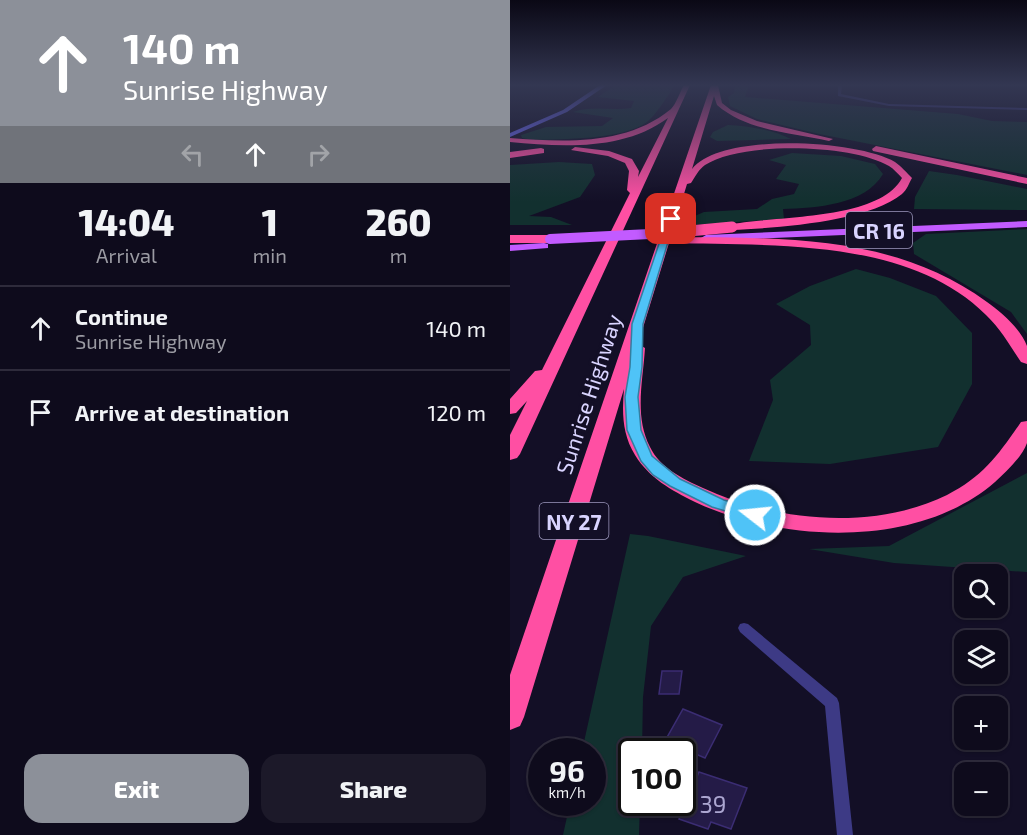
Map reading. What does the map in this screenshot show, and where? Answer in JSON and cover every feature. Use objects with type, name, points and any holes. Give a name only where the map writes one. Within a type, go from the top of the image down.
[{"type":"highway","points":[[510,140],[560,142],[618,137],[655,124]]},
{"type":"highway","name":"Sunrise Highway","points":[[510,454],[668,124]]},
{"type":"highway","name":"Sunrise Highway","points":[[510,717],[702,124]]},
{"type":"highway","points":[[767,124],[1027,181]]},
{"type":"highway","points":[[669,240],[731,234],[852,211],[896,195],[906,186],[907,178],[902,170],[890,162],[862,153],[808,146],[762,147],[723,154],[702,163],[678,198]]},
{"type":"highway","points":[[510,155],[576,150],[625,159],[634,171],[630,203]]},
{"type":"highway","points":[[657,234],[731,234],[827,246],[872,255],[926,273],[960,289],[990,311],[1012,334],[1027,359]]},
{"type":"highway","points":[[510,240],[547,242]]},
{"type":"highway","points":[[510,249],[547,242]]},
{"type":"highway","points":[[638,324],[632,414],[638,445],[658,471],[675,483],[718,504],[742,512],[786,521],[822,524],[873,522],[914,515],[942,506],[978,485],[1008,458],[1027,426]]},
{"type":"highway","points":[[510,409],[555,361]]},
{"type":"main road","name":"CR 16","points":[[731,234],[1027,217]]},
{"type":"main road","name":"CR 16","points":[[731,234],[1027,224]]},
{"type":"main road","points":[[547,242],[657,234]]},
{"type":"main road","points":[[547,242],[669,240]]},
{"type":"street","points":[[510,135],[536,124]]},
{"type":"lane","points":[[744,628],[832,703],[844,835]]},
{"type":"green space","points":[[605,124],[643,124],[623,132],[576,139],[533,140],[522,138],[521,135],[546,127],[602,126]]},
{"type":"green space","points":[[778,124],[1027,124],[1027,175]]},
{"type":"green space","points":[[728,125],[761,129],[791,139],[717,141],[710,137],[713,132]]},
{"type":"green space","points":[[792,153],[841,156],[875,164],[883,174],[864,192],[839,203],[783,209],[784,219],[690,225],[690,218],[704,212],[757,209],[772,199],[794,194],[799,184],[776,179],[786,165],[769,160]]},
{"type":"green space","points":[[559,162],[592,164],[595,175],[580,197],[529,216],[551,217],[572,225],[510,225],[510,165]]},
{"type":"green space","points":[[929,171],[1027,189],[1027,210],[914,209],[915,197]]},
{"type":"green space","points":[[1027,229],[1027,334],[1011,312],[914,254],[913,243],[926,234]]},
{"type":"green space","points":[[856,269],[890,278],[936,296],[972,333],[972,384],[938,447],[830,464],[749,461],[773,400],[770,380],[811,345],[810,325],[776,304],[810,286]]},
{"type":"green space","points":[[1027,473],[1027,572],[1008,571],[1008,564],[954,564],[954,567],[894,563],[809,549],[889,546]]},
{"type":"green space","points":[[630,534],[746,556],[683,577],[651,626],[643,697],[642,738],[618,738],[618,816],[640,816],[639,835],[563,835],[567,816],[606,816],[606,738],[585,738]]},
{"type":"building","points":[[662,671],[682,671],[679,694],[659,694]]},
{"type":"building","points":[[683,709],[722,725],[705,758],[696,754],[696,738],[667,738]]},
{"type":"building","points":[[699,772],[747,788],[731,829],[711,822],[708,829],[679,819],[680,816],[696,816],[696,779]]},
{"type":"route","points":[[671,219],[638,324],[632,414],[638,445],[658,471],[675,483],[718,504],[755,515]]}]
